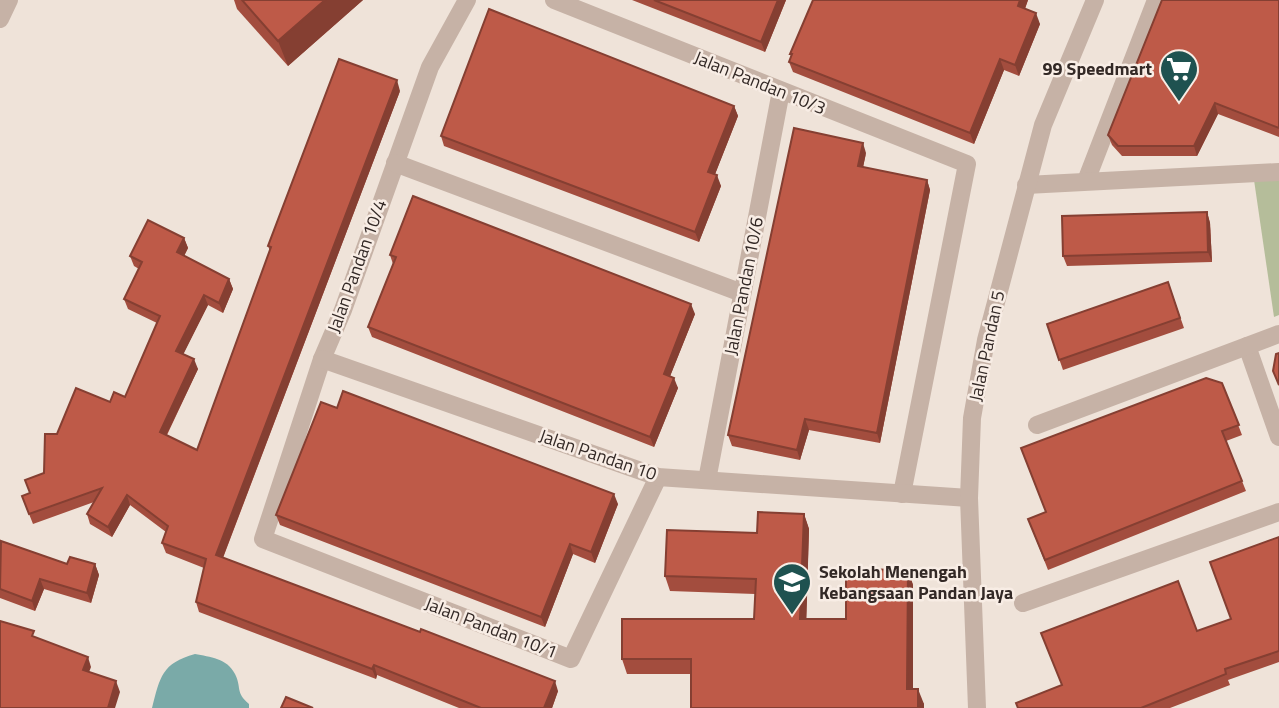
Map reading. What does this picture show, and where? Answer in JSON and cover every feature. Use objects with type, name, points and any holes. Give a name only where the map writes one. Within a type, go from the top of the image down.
[{"type":"street","points":[[0,19],[9,0]]},
{"type":"street","name":"Jalan Pandan 10/4","points":[[263,539],[322,359],[343,310],[430,67],[467,0]]},
{"type":"street","name":"Jalan Pandan 10/3","points":[[554,0],[967,164],[902,495]]},
{"type":"street","name":"Jalan Pandan 5","points":[[978,708],[970,498],[972,418],[986,340],[1043,125],[1094,0]]},
{"type":"street","points":[[1086,181],[1156,0]]},
{"type":"street","name":"Jalan Pandan 10/6","points":[[706,480],[781,91]]},
{"type":"street","points":[[395,163],[742,293]]},
{"type":"street","points":[[1026,185],[1279,172]]},
{"type":"street","points":[[1037,425],[1279,334]]},
{"type":"street","points":[[1247,346],[1279,437]]},
{"type":"street","name":"Jalan Pandan 10","points":[[322,359],[658,477],[970,498]]},
{"type":"street","name":"Jalan Pandan 10/1","points":[[263,539],[571,659],[658,477]]},
{"type":"street","points":[[1023,603],[1279,512]]},
{"type":"green space","points":[[1279,179],[1279,315],[1274,317],[1254,180]]},
{"type":"water","points":[[195,654],[218,659],[232,669],[240,693],[249,708],[152,708],[164,673],[175,662]]},
{"type":"building","points":[[242,0],[325,0],[278,41]]},
{"type":"building","points":[[654,0],[778,0],[761,42]]},
{"type":"building","points":[[813,0],[1020,0],[1018,6],[1036,13],[1015,65],[1000,59],[970,133],[789,62]]},
{"type":"building","points":[[1162,0],[1279,0],[1279,128],[1215,103],[1194,146],[1118,146],[1108,135]]},
{"type":"building","points":[[489,9],[734,106],[708,172],[717,175],[695,232],[441,136]]},
{"type":"building","points":[[339,59],[397,80],[216,555],[555,681],[544,708],[481,708],[374,665],[372,669],[196,602],[206,559],[162,543],[168,526],[127,495],[108,527],[87,514],[102,488],[29,514],[22,496],[30,493],[25,480],[44,473],[45,434],[57,434],[76,388],[110,402],[114,392],[125,397],[160,316],[124,299],[142,262],[130,256],[148,220],[184,238],[177,252],[229,279],[219,303],[204,295],[176,351],[194,359],[160,432],[197,450],[271,247],[268,246]]},
{"type":"building","points":[[794,128],[863,143],[858,166],[927,180],[877,433],[805,419],[797,450],[728,435]]},
{"type":"building","points":[[413,196],[691,304],[664,374],[674,378],[650,437],[368,327],[396,257],[390,255]]},
{"type":"building","points":[[1207,212],[1208,252],[1063,256],[1062,216]]},
{"type":"building","points":[[1168,282],[1180,318],[1059,360],[1047,324]]},
{"type":"building","points":[[1279,353],[1279,385],[1273,371],[1276,354]]},
{"type":"building","points":[[1206,378],[1222,383],[1239,425],[1222,431],[1242,481],[1045,560],[1028,519],[1046,512],[1021,448]]},
{"type":"building","points":[[343,391],[614,494],[591,552],[570,544],[541,617],[276,515],[321,402],[337,408]]},
{"type":"building","points":[[758,512],[804,514],[800,619],[846,619],[846,569],[908,570],[907,689],[918,689],[918,708],[691,708],[691,659],[622,659],[622,619],[754,619],[756,579],[665,576],[667,530],[757,533]]},
{"type":"building","points":[[1279,537],[1279,651],[1225,669],[1226,674],[1141,708],[1018,708],[1016,703],[1062,685],[1041,633],[1178,581],[1197,631],[1231,619],[1210,562]]},
{"type":"building","points":[[1,541],[67,564],[70,557],[95,564],[87,593],[40,579],[32,601],[0,589]]},
{"type":"building","points":[[0,621],[34,631],[32,636],[88,657],[83,670],[116,681],[108,708],[0,708]]},
{"type":"building","points":[[286,697],[313,708],[281,708]]},
{"type":"place","name":"99 Speedmart","points":[[1179,103]]},
{"type":"place","name":"Sekolah Menengah Kebangsaan Pandan Jaya","points":[[792,616]]}]
